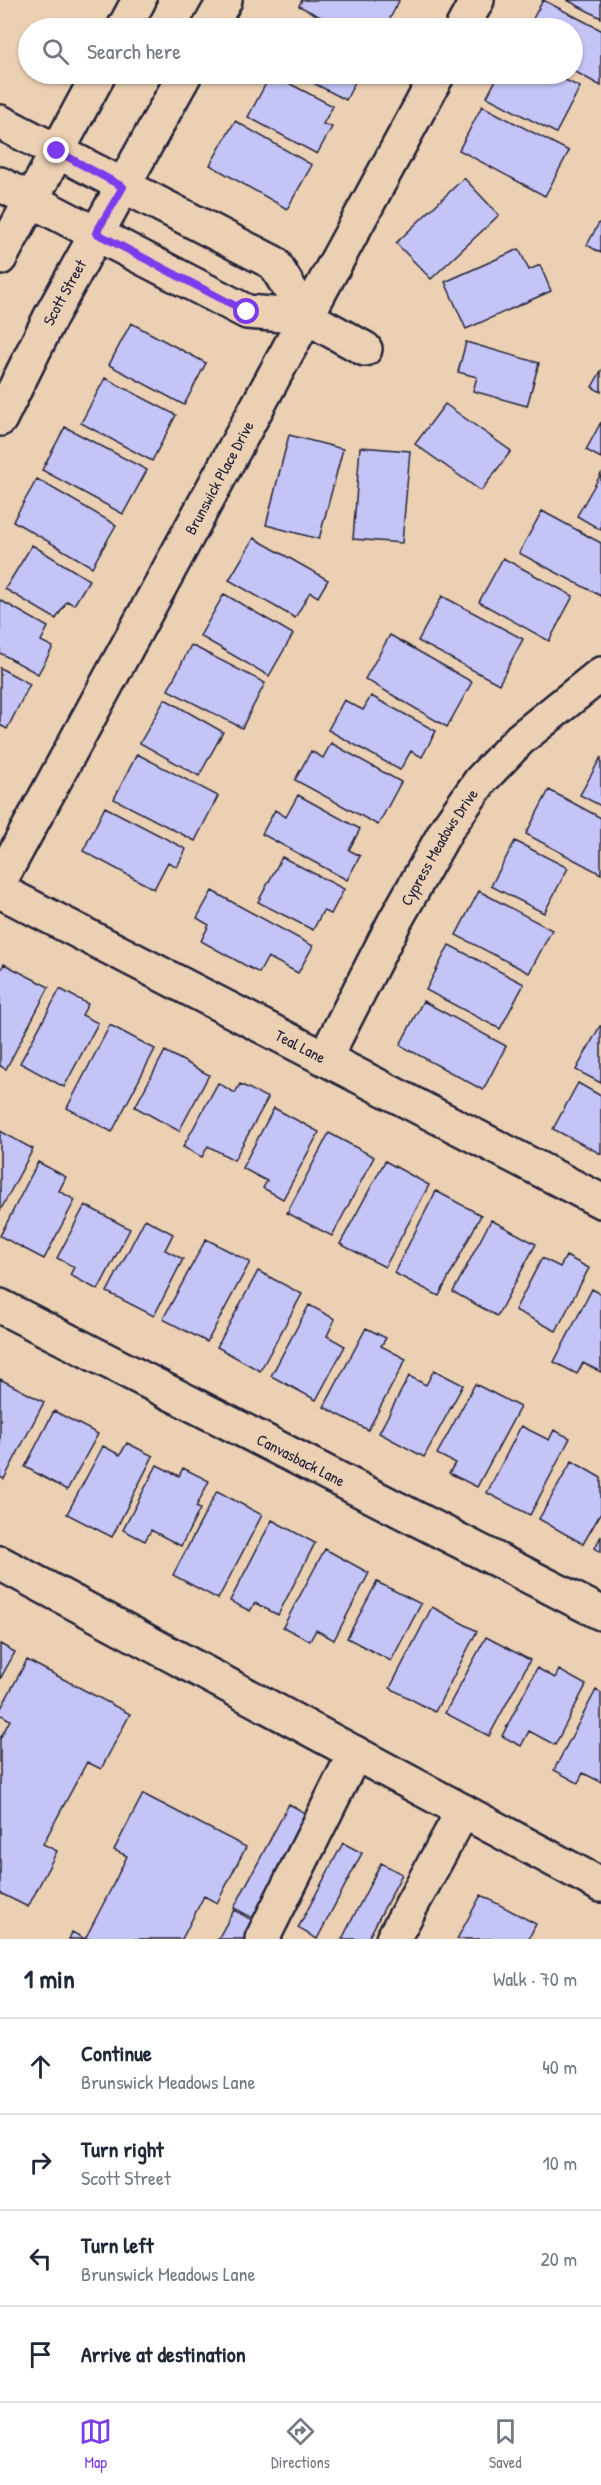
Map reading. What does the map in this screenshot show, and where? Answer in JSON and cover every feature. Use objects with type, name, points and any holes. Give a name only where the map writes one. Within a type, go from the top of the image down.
[{"type":"street","points":[[129,18],[139,0]]},
{"type":"street","points":[[215,18],[225,0]]},
{"type":"street","points":[[467,18],[477,0]]},
{"type":"street","points":[[0,258],[94,84]]},
{"type":"street","name":"Scott Street","points":[[0,419],[96,233],[180,84]]},
{"type":"street","name":"Brunswick Place Drive","points":[[0,881],[433,84]]},
{"type":"street","points":[[0,122],[273,263],[307,317]]},
{"type":"street","points":[[0,184],[247,312],[307,317],[365,349]]},
{"type":"street","name":"Cypress Meadows Drive","points":[[325,1058],[395,921],[448,827],[474,790],[520,739],[601,674]]},
{"type":"street","name":"Teal Lane","points":[[0,891],[601,1201]]},
{"type":"street","name":"Canvasback Lane","points":[[0,1306],[601,1613]]},
{"type":"street","points":[[0,1563],[601,1885]]},
{"type":"street","points":[[262,1939],[355,1753]]},
{"type":"street","points":[[393,1939],[463,1811]]},
{"type":"building","points":[[302,0],[399,1],[390,18],[322,18],[299,6]]},
{"type":"building","points":[[543,0],[578,18],[533,18]]},
{"type":"building","points":[[567,0],[601,0],[601,18]]},
{"type":"building","points":[[583,21],[601,30],[601,86],[583,76]]},
{"type":"building","points":[[266,84],[290,84],[333,106],[323,124],[332,127],[317,154],[248,117]]},
{"type":"building","points":[[315,84],[354,84],[346,100]]},
{"type":"building","points":[[494,84],[574,84],[580,87],[556,133],[487,97]]},
{"type":"building","points":[[482,106],[569,151],[545,196],[459,150]]},
{"type":"building","points":[[235,121],[312,165],[287,209],[210,165]]},
{"type":"building","points":[[464,178],[499,215],[431,279],[396,243]]},
{"type":"building","points":[[599,223],[601,224],[601,253],[587,245]]},
{"type":"building","points":[[519,249],[529,270],[540,265],[551,291],[466,329],[445,282]]},
{"type":"building","points":[[131,323],[206,363],[184,405],[109,365]]},
{"type":"building","points":[[466,342],[539,363],[527,406],[473,391],[477,377],[458,372]]},
{"type":"building","points":[[601,371],[601,392],[592,387]]},
{"type":"building","points":[[105,378],[176,415],[152,461],[81,423]]},
{"type":"building","points":[[445,404],[511,451],[481,491],[415,444]]},
{"type":"building","points":[[601,422],[601,458],[586,450]]},
{"type":"building","points":[[65,427],[147,470],[123,514],[42,470]]},
{"type":"building","points":[[289,435],[343,449],[319,539],[266,525]]},
{"type":"building","points":[[360,447],[410,451],[402,543],[353,539]]},
{"type":"building","points":[[601,474],[601,530],[577,516]]},
{"type":"building","points":[[37,479],[116,525],[92,567],[13,521]]},
{"type":"building","points":[[542,511],[601,543],[601,596],[519,553]]},
{"type":"building","points":[[254,538],[328,580],[318,597],[310,592],[295,618],[229,580]]},
{"type":"building","points":[[32,545],[89,580],[74,605],[67,601],[56,619],[5,589]]},
{"type":"building","points":[[503,558],[573,596],[549,641],[479,602]]},
{"type":"building","points":[[224,594],[293,634],[269,676],[200,636]]},
{"type":"building","points":[[442,596],[523,639],[499,684],[418,641]]},
{"type":"building","points":[[0,600],[48,627],[41,641],[53,647],[38,674],[0,653]]},
{"type":"building","points":[[390,635],[472,682],[447,727],[365,679]]},
{"type":"building","points":[[191,645],[265,683],[242,728],[168,690]]},
{"type":"building","points":[[0,668],[30,684],[7,729],[0,725]]},
{"type":"building","points":[[371,696],[436,731],[422,757],[411,751],[400,770],[328,730],[344,700],[363,710]]},
{"type":"building","points":[[165,699],[223,732],[199,776],[140,743]]},
{"type":"building","points":[[331,743],[401,782],[378,825],[295,780],[311,751],[323,758]]},
{"type":"building","points":[[137,754],[218,796],[195,841],[114,799]]},
{"type":"building","points":[[601,757],[601,806],[580,795]]},
{"type":"building","points":[[549,790],[601,818],[601,874],[526,834]]},
{"type":"building","points":[[298,795],[360,829],[349,850],[360,856],[347,880],[262,834],[275,810],[286,817]]},
{"type":"building","points":[[105,807],[186,849],[177,867],[168,862],[154,889],[83,851]]},
{"type":"building","points":[[515,841],[568,868],[544,913],[491,886]]},
{"type":"building","points":[[282,857],[344,889],[331,914],[323,911],[313,930],[258,902]]},
{"type":"building","points":[[212,891],[313,946],[298,973],[268,957],[259,973],[201,941],[209,925],[197,918]]},
{"type":"building","points":[[479,891],[552,930],[529,973],[456,935]]},
{"type":"building","points":[[449,945],[524,984],[500,1029],[426,990]]},
{"type":"building","points":[[4,964],[49,987],[6,1069],[0,1066],[0,971]]},
{"type":"building","points":[[60,989],[88,1004],[82,1015],[98,1023],[64,1087],[20,1063]]},
{"type":"building","points":[[423,1001],[506,1046],[483,1090],[400,1045]]},
{"type":"building","points":[[110,1025],[155,1049],[112,1132],[67,1108]]},
{"type":"building","points":[[601,1026],[601,1083],[576,1070]]},
{"type":"building","points":[[165,1051],[209,1075],[179,1131],[135,1107]]},
{"type":"building","points":[[218,1083],[235,1093],[240,1084],[268,1098],[234,1160],[208,1146],[202,1157],[183,1147]]},
{"type":"building","points":[[578,1083],[601,1096],[601,1154],[553,1129]]},
{"type":"building","points":[[274,1108],[319,1132],[283,1199],[263,1188],[267,1181],[242,1168]]},
{"type":"building","points":[[0,1131],[33,1149],[0,1211]]},
{"type":"building","points":[[329,1133],[374,1157],[332,1236],[287,1213]]},
{"type":"building","points":[[385,1161],[429,1185],[385,1267],[340,1244]]},
{"type":"building","points":[[38,1162],[66,1177],[59,1191],[75,1200],[44,1259],[0,1236]]},
{"type":"building","points":[[436,1191],[481,1215],[439,1296],[394,1273]]},
{"type":"building","points":[[85,1205],[130,1229],[98,1290],[70,1275],[74,1267],[57,1258]]},
{"type":"building","points":[[145,1219],[173,1234],[165,1250],[183,1259],[154,1316],[107,1292]]},
{"type":"building","points":[[491,1220],[536,1244],[497,1316],[453,1292]]},
{"type":"building","points":[[206,1239],[250,1262],[207,1342],[163,1319]]},
{"type":"building","points":[[566,1256],[589,1268],[556,1331],[515,1310],[542,1258],[560,1267]]},
{"type":"building","points":[[258,1271],[302,1294],[260,1371],[217,1347]]},
{"type":"building","points":[[592,1289],[601,1294],[601,1372],[583,1363],[577,1374],[554,1362]]},
{"type":"building","points":[[309,1305],[335,1319],[327,1336],[345,1346],[316,1400],[271,1376]]},
{"type":"building","points":[[366,1328],[386,1338],[381,1346],[406,1359],[368,1430],[324,1407]]},
{"type":"building","points":[[434,1370],[463,1385],[424,1457],[379,1433],[409,1376],[426,1385]]},
{"type":"building","points":[[0,1379],[44,1402],[4,1479],[0,1477]]},
{"type":"building","points":[[475,1384],[520,1407],[477,1487],[449,1473],[455,1463],[437,1454]]},
{"type":"building","points":[[54,1411],[98,1434],[67,1490],[25,1467]]},
{"type":"building","points":[[521,1426],[549,1440],[554,1430],[570,1438],[530,1515],[487,1493]]},
{"type":"building","points":[[127,1443],[153,1456],[112,1537],[67,1514],[103,1446],[120,1455]]},
{"type":"building","points":[[572,1461],[601,1478],[601,1513],[583,1544],[539,1519]]},
{"type":"building","points":[[157,1465],[179,1476],[183,1468],[209,1481],[196,1507],[200,1509],[181,1546],[151,1530],[145,1541],[123,1530]]},
{"type":"building","points":[[217,1491],[262,1515],[218,1599],[173,1575]]},
{"type":"building","points":[[272,1520],[315,1543],[278,1615],[255,1603],[250,1611],[230,1601]]},
{"type":"building","points":[[601,1536],[601,1552],[595,1548]]},
{"type":"building","points":[[325,1549],[369,1573],[334,1640],[316,1630],[310,1641],[283,1627]]},
{"type":"building","points":[[377,1582],[421,1604],[391,1661],[347,1638]]},
{"type":"building","points":[[432,1607],[477,1631],[435,1712],[390,1688]]},
{"type":"building","points":[[486,1637],[530,1660],[489,1736],[445,1713]]},
{"type":"building","points":[[0,1644],[15,1652],[0,1679]]},
{"type":"building","points":[[27,1660],[130,1714],[101,1769],[87,1762],[43,1844],[57,1851],[28,1907],[0,1893],[0,1739],[10,1720],[0,1714],[0,1710]]},
{"type":"building","points":[[537,1668],[555,1678],[559,1670],[586,1685],[555,1745],[529,1731],[521,1746],[502,1736]]},
{"type":"building","points":[[596,1690],[601,1693],[601,1782],[583,1773],[578,1783],[554,1770]]},
{"type":"building","points":[[143,1794],[246,1847],[217,1903],[204,1896],[182,1939],[85,1939],[127,1856],[114,1850]]},
{"type":"building","points":[[289,1804],[309,1815],[255,1919],[234,1908]]},
{"type":"building","points":[[343,1843],[362,1853],[317,1939],[298,1928]]},
{"type":"building","points":[[381,1863],[402,1874],[368,1939],[342,1939]]},
{"type":"building","points":[[481,1895],[536,1924],[529,1938],[532,1939],[457,1939]]},
{"type":"building","points":[[234,1910],[254,1921],[244,1939],[218,1939]]},
{"type":"building","points":[[72,1932],[85,1939],[69,1939]]},
{"type":"route","points":[[57,151],[123,187],[96,233],[247,312]]}]
